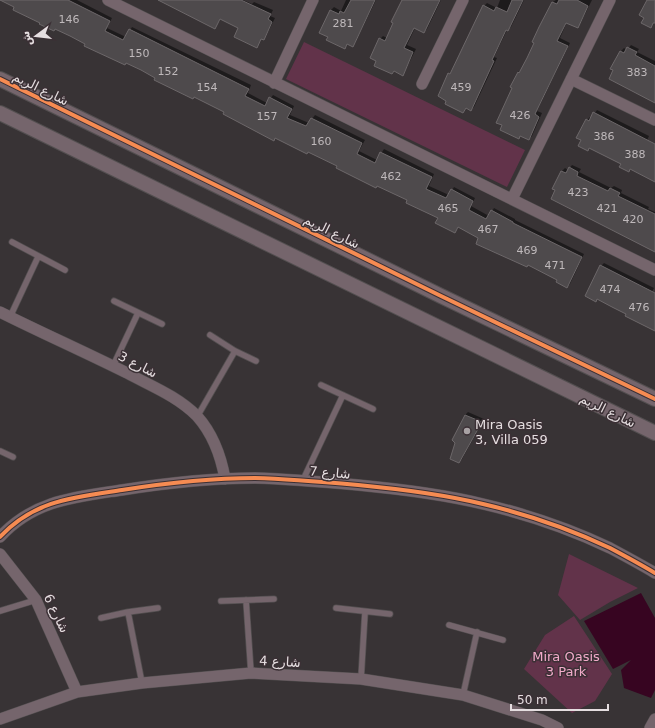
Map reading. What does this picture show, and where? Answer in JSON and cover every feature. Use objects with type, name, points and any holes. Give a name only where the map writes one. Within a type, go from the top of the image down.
[{"type":"street","points":[[108,0],[655,270]]},
{"type":"street","points":[[274,82],[313,0]]},
{"type":"street","points":[[422,84],[463,0]]},
{"type":"street","points":[[512,199],[610,0]]},
{"type":"street","name":"شارع الريم","points":[[0,79],[441,296],[655,399]]},
{"type":"street","points":[[571,79],[655,120]]},
{"type":"street","name":"شارع الريم","points":[[0,113],[655,433]]},
{"type":"street","name":"شارع 3","points":[[5,315],[113,366],[176,399],[197,417],[206,428],[219,452],[225,479]]},
{"type":"street","name":"شارع 7","points":[[0,537],[28,513],[53,503],[79,497],[151,485],[225,479],[255,478],[303,480],[422,492],[484,504],[514,512],[578,534],[655,572]]},
{"type":"street","name":"شارع 6","points":[[0,554],[36,600],[77,692]]},
{"type":"street","name":"شارع 4","points":[[0,719],[77,692],[142,683],[251,673],[361,679],[463,695],[542,720],[558,728]]},
{"type":"street","points":[[650,728],[655,719]]},
{"type":"lane","points":[[12,242],[65,270]]},
{"type":"lane","points":[[5,315],[38,256]]},
{"type":"lane","points":[[114,301],[162,324]]},
{"type":"lane","points":[[113,366],[138,313]]},
{"type":"lane","points":[[210,335],[235,351],[256,361]]},
{"type":"lane","points":[[197,417],[235,351]]},
{"type":"lane","points":[[321,385],[373,409]]},
{"type":"lane","points":[[303,480],[343,395]]},
{"type":"lane","points":[[0,451],[13,457]]},
{"type":"lane","points":[[221,601],[274,599]]},
{"type":"lane","points":[[0,612],[36,600]]},
{"type":"lane","points":[[246,600],[251,673]]},
{"type":"lane","points":[[101,618],[128,612],[158,608]]},
{"type":"lane","points":[[336,608],[390,614]]},
{"type":"lane","points":[[128,612],[142,683]]},
{"type":"lane","points":[[361,679],[365,612]]},
{"type":"lane","points":[[449,625],[504,640]]},
{"type":"lane","points":[[463,695],[477,632]]},
{"type":"green space","points":[[304,42],[525,150],[507,187],[286,79]]},
{"type":"green space","points":[[569,554],[638,588],[610,602],[580,620],[558,595]]},
{"type":"green space","name":"Mira Oasis 3 Park","points":[[574,616],[612,674],[595,701],[572,713],[524,669],[545,635]]},
{"type":"shaded area","points":[[641,593],[655,618],[655,690],[651,698],[624,688],[621,670],[631,660],[613,669],[584,621]]},
{"type":"building","points":[[0,0],[68,0],[110,21],[105,31],[123,40],[129,29],[249,89],[245,96],[265,106],[269,97],[292,109],[287,118],[306,126],[311,118],[362,143],[357,154],[375,163],[380,152],[432,177],[426,189],[446,198],[451,189],[473,201],[469,210],[486,219],[491,210],[513,223],[582,257],[567,288],[556,282],[557,280],[528,265],[527,267],[476,244],[478,238],[458,227],[455,233],[435,223],[438,218],[406,203],[407,200],[377,186],[376,188],[308,152],[307,154],[275,138],[274,141],[223,114],[224,112],[154,80],[155,78],[141,70],[126,63],[125,65],[84,46],[85,44],[55,29],[54,31],[39,24],[40,23],[13,10],[14,7]]},
{"type":"building","points":[[158,0],[241,0],[271,14],[268,19],[272,22],[264,40],[261,39],[257,48],[234,37],[238,28],[220,19],[215,29]]},
{"type":"building","points":[[351,0],[375,0],[353,47],[347,44],[345,49],[326,40],[328,37],[319,33],[330,10],[339,14],[340,11],[344,13]]},
{"type":"building","points":[[402,0],[440,0],[424,33],[414,28],[404,48],[413,52],[403,76],[394,71],[392,74],[374,66],[376,61],[370,58],[379,38],[385,41],[393,23],[391,22]]},
{"type":"building","points":[[512,0],[523,0],[508,31],[506,30],[492,60],[494,61],[471,111],[466,108],[463,113],[445,104],[446,101],[438,96],[448,73],[450,74],[483,5],[494,11],[496,7],[507,12]]},
{"type":"building","points":[[559,0],[577,0],[588,6],[578,28],[566,23],[557,41],[568,46],[535,114],[539,117],[529,140],[520,136],[519,139],[500,130],[502,125],[496,123],[512,88],[510,87],[534,43],[532,42],[539,27],[552,2],[557,4]]},
{"type":"building","points":[[647,0],[655,0],[655,23],[653,23],[651,28],[641,23],[644,18],[639,15]]},
{"type":"building","points":[[627,47],[637,52],[635,55],[655,66],[655,103],[609,79],[613,70],[610,69],[620,51],[624,53]]},
{"type":"building","points":[[593,112],[655,144],[655,182],[630,169],[629,172],[619,167],[621,164],[589,148],[588,151],[578,146],[581,140],[576,138],[586,119],[589,121]]},
{"type":"building","points":[[569,167],[578,172],[577,176],[608,191],[610,188],[620,193],[618,196],[655,214],[655,252],[551,199],[555,190],[552,189],[561,171],[566,173]]},
{"type":"building","points":[[600,265],[655,293],[655,331],[625,316],[626,314],[597,299],[596,302],[585,296]]},
{"type":"building","name":"Mira Oasis 3, Villa 059","points":[[465,415],[482,422],[459,463],[450,459],[455,443],[452,440]]},
{"type":"cycle path","points":[[0,79],[441,296],[655,399]]},
{"type":"cycle path","points":[[0,537],[27,515],[56,502],[72,498],[188,481],[238,478],[281,479],[405,490],[468,500],[532,517],[579,535],[610,548],[655,573]]},
{"type":"place","name":"Mira Oasis 3, Villa 059","points":[[467,431]]}]
